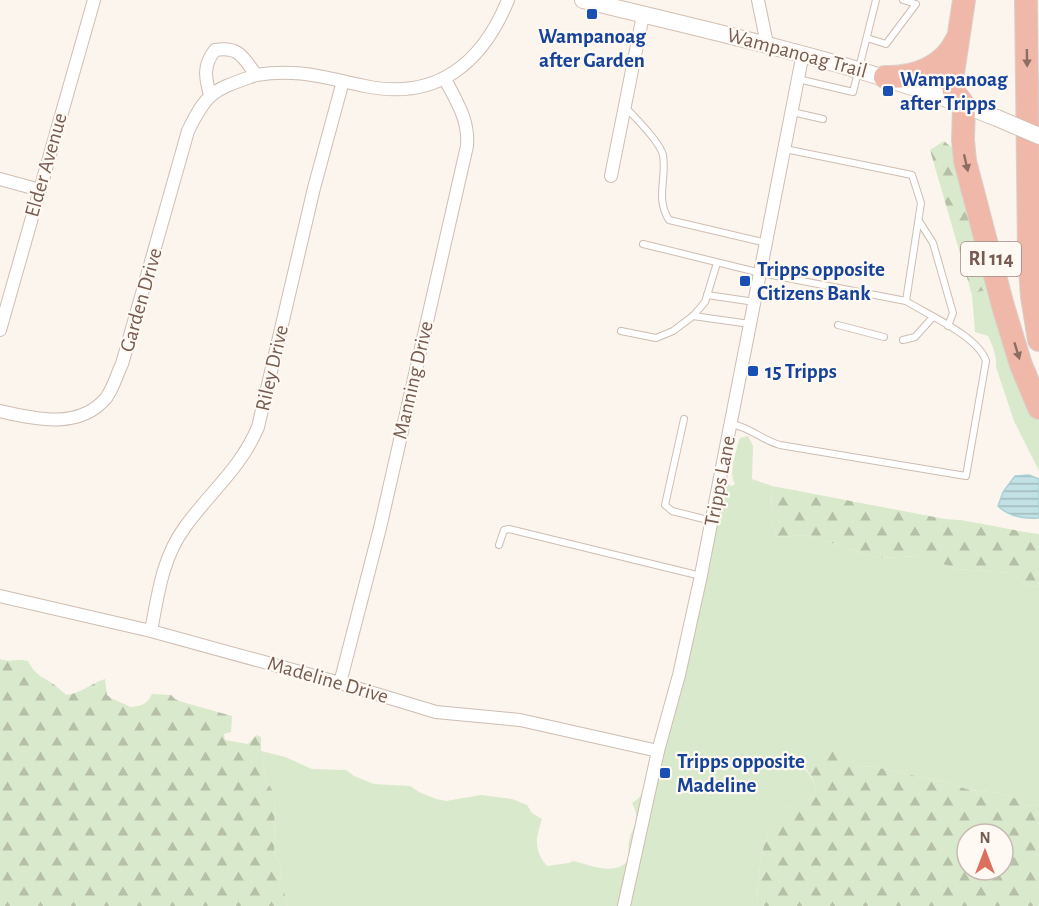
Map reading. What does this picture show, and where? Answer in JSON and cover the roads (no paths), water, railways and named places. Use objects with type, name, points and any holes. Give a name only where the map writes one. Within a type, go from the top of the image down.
[{"type":"highway","points":[[964,0],[952,84],[956,96],[964,105]]},
{"type":"highway","points":[[1026,0],[1029,254],[1032,297],[1039,340]]},
{"type":"highway","points":[[885,77],[911,75],[938,63],[952,48],[960,29]]},
{"type":"highway","name":"RI 114","points":[[964,105],[965,161],[1003,306],[1021,365],[1039,408]]},
{"type":"main road","name":"Wampanoag Trail","points":[[583,0],[803,53],[859,69],[964,105],[1039,136]]},
{"type":"street","name":"Elder Avenue","points":[[0,330],[94,0]]},
{"type":"street","points":[[256,75],[238,52],[227,48],[215,50],[206,62],[206,84],[210,95],[222,87],[256,75],[278,71],[393,90],[418,88],[445,79],[464,66],[482,47],[500,19],[508,0]]},
{"type":"street","points":[[758,0],[766,44]]},
{"type":"street","points":[[611,176],[643,15]]},
{"type":"street","name":"Tripps Lane","points":[[624,906],[658,752],[679,675],[701,576],[803,53]]},
{"type":"street","name":"Manning Drive","points":[[340,683],[380,528],[467,146],[466,122],[445,79]]},
{"type":"street","name":"Riley Drive","points":[[151,631],[164,565],[173,547],[184,528],[245,456],[258,428],[343,81]]},
{"type":"street","name":"Garden Drive","points":[[0,411],[42,420],[68,419],[88,412],[107,397],[122,364],[188,131],[205,98],[210,95]]},
{"type":"street","points":[[0,179],[40,190]]},
{"type":"street","name":"Madeline Drive","points":[[0,596],[151,631],[436,712],[520,720],[658,752]]},
{"type":"lane","points":[[798,80],[853,92],[876,0]]},
{"type":"lane","points":[[867,38],[886,44],[916,4],[903,0]]},
{"type":"lane","points":[[625,106],[647,130],[663,154],[662,206],[669,220],[767,243]]},
{"type":"lane","points":[[792,112],[823,119]]},
{"type":"lane","points":[[785,149],[912,175],[921,203],[906,301]]},
{"type":"lane","points":[[919,221],[933,243],[953,313],[948,326]]},
{"type":"lane","points":[[643,244],[761,273],[906,301],[977,346],[986,361],[966,476],[780,445],[744,427],[732,424]]},
{"type":"lane","points":[[621,331],[656,338],[673,330],[693,316],[705,302],[717,263]]},
{"type":"lane","points":[[707,295],[755,302]]},
{"type":"lane","points":[[693,316],[751,324]]},
{"type":"lane","points":[[903,340],[915,337],[933,317]]},
{"type":"lane","points":[[838,326],[884,337]]},
{"type":"lane","points":[[684,419],[665,505],[672,511],[712,521]]},
{"type":"lane","points":[[499,545],[504,530],[509,529],[701,576]]},
{"type":"water","points":[[1029,475],[1039,479],[1039,518],[1017,516],[1007,513],[998,506],[1003,492],[1015,476]]},
{"type":"place","name":"Wampanoag after Garden","points":[[592,14]]},
{"type":"place","name":"Wampanoag after Tripps","points":[[888,91]]},
{"type":"place","name":"Tripps opposite Citizens Bank","points":[[745,281]]},
{"type":"place","name":"15 Tripps","points":[[753,371]]},
{"type":"place","name":"Tripps opposite Madeline","points":[[665,773]]}]
